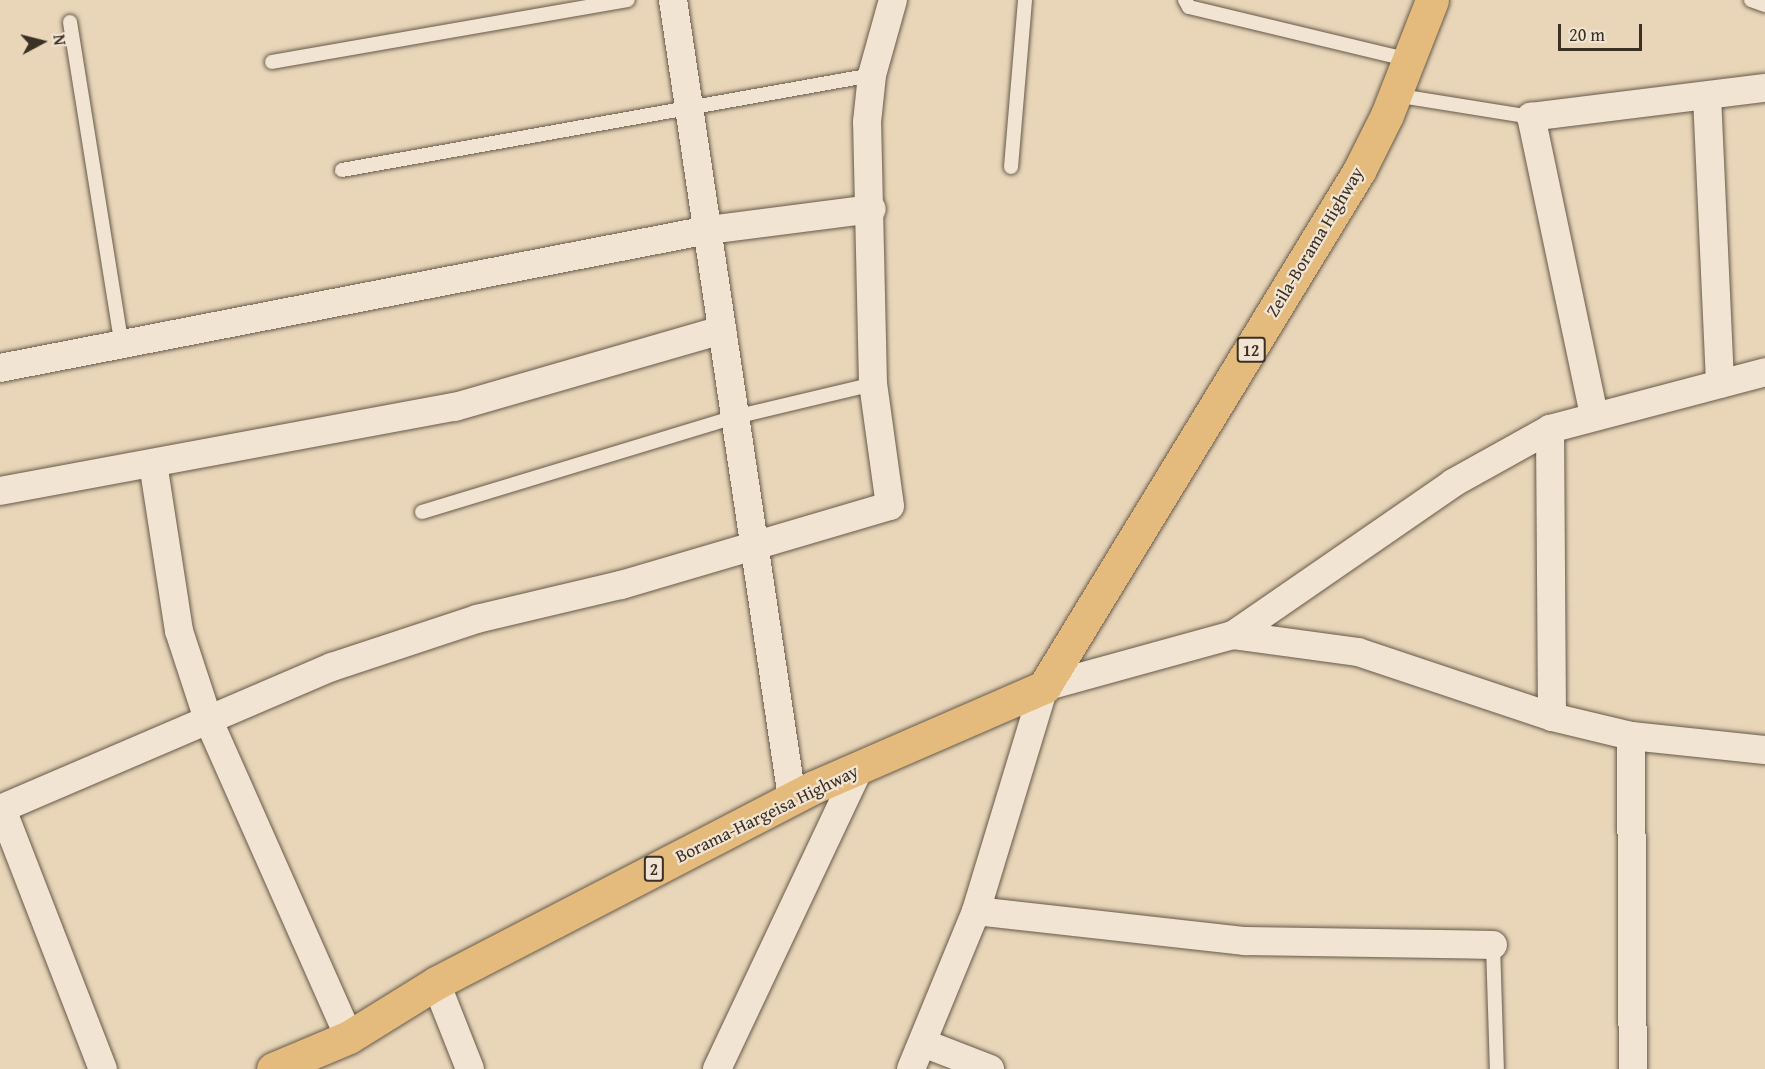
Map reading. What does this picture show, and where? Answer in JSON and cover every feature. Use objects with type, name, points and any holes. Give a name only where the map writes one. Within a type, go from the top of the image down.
[{"type":"highway","name":"Zeila-Borama Highway","points":[[1044,687],[1359,171],[1409,60],[1432,0]]},
{"type":"highway","name":"Borama-Hargeisa Highway","points":[[273,1069],[349,1037],[436,983],[792,798],[1044,687]]},
{"type":"street","points":[[673,0],[792,798]]},
{"type":"street","points":[[103,1069],[1,809],[332,667],[477,619],[621,585],[754,543],[890,506],[873,384],[872,209],[867,122],[872,75],[893,0]]},
{"type":"street","points":[[1594,415],[1531,117],[1765,88]]},
{"type":"street","points":[[1707,96],[1720,384]]},
{"type":"street","points":[[0,368],[122,347],[708,230],[872,209]]},
{"type":"street","points":[[0,491],[455,407],[722,330]]},
{"type":"street","points":[[911,1069],[976,911],[1044,687],[1233,635],[1453,483],[1550,429],[1594,415],[1765,372]]},
{"type":"street","points":[[1550,429],[1552,717]]},
{"type":"street","points":[[153,463],[179,631],[208,719],[349,1037]]},
{"type":"street","points":[[1233,635],[1358,652],[1552,717],[1631,736],[1765,750]]},
{"type":"street","points":[[1631,736],[1633,1069]]},
{"type":"street","points":[[717,1069],[860,767]]},
{"type":"street","points":[[976,911],[1245,941],[1493,945]]},
{"type":"street","points":[[436,983],[470,1069]]},
{"type":"street","points":[[923,1043],[990,1069]]},
{"type":"lane","points":[[272,62],[628,0]]},
{"type":"lane","points":[[1011,167],[1025,0]]},
{"type":"lane","points":[[1185,0],[1189,7],[1409,60]]},
{"type":"lane","points":[[1751,0],[1765,4]]},
{"type":"lane","points":[[70,22],[122,347]]},
{"type":"lane","points":[[342,170],[872,75]]},
{"type":"lane","points":[[1385,93],[1531,117]]},
{"type":"lane","points":[[422,512],[735,417],[873,384]]},
{"type":"lane","points":[[1493,945],[1497,1069]]}]
